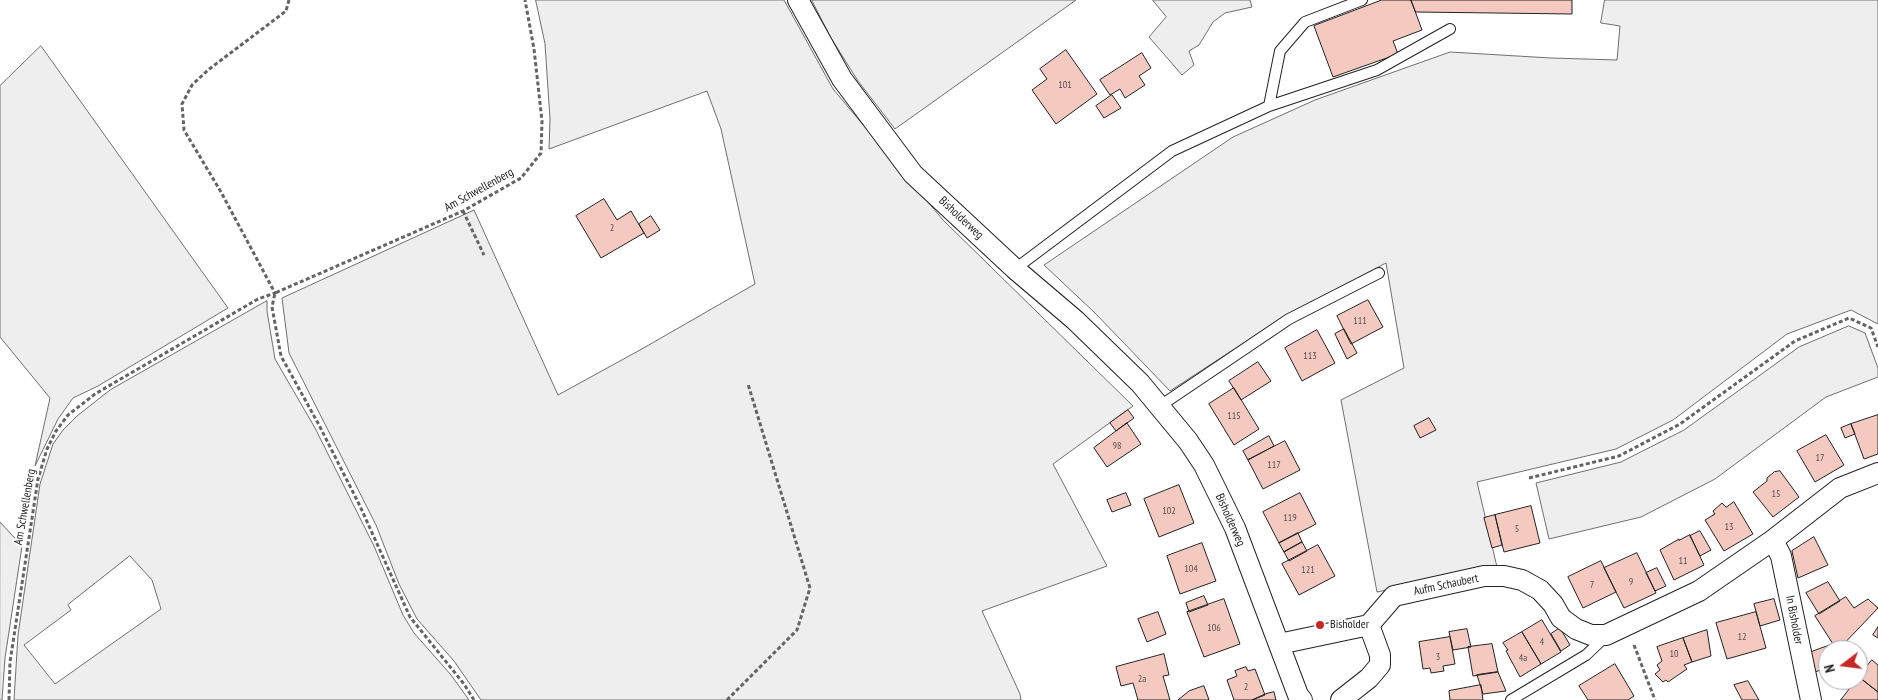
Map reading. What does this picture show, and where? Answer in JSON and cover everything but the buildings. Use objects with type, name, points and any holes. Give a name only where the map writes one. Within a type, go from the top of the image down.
[{"type":"street","name":"Bisholderweg","points":[[798,0],[842,79],[913,174],[1015,268],[1075,320],[1140,383],[1188,441],[1204,465],[1235,528],[1279,644]]},
{"type":"street","points":[[1606,635],[1699,591],[1773,540],[1840,488],[1878,473]]},
{"type":"street","name":"In Bisholder","points":[[1773,540],[1782,556],[1811,700]]},
{"type":"street","name":"Aufm Schaubert","points":[[1369,625],[1394,596],[1484,576],[1504,576],[1522,580],[1540,590],[1553,604],[1561,618],[1576,629],[1591,636],[1606,635]]},
{"type":"street","points":[[1302,700],[1298,695],[1279,644],[1369,625],[1380,655],[1380,666],[1369,678],[1341,700]]},
{"type":"lane","points":[[1269,106],[1280,51],[1305,22],[1362,0]]},
{"type":"lane","points":[[1015,268],[1172,151],[1269,106],[1377,70],[1450,29]]},
{"type":"lane","points":[[1160,406],[1289,319],[1379,273]]},
{"type":"lane","points":[[1511,700],[1586,655],[1606,635]]},
{"type":"path","points":[[289,0],[286,11],[208,70],[192,85],[182,104],[184,130],[221,192],[276,293],[272,307],[281,356],[360,506],[410,617],[464,684],[474,700]]},
{"type":"path","name":"Am Schwellenberg","points":[[10,700],[10,662],[38,479],[47,449],[56,431],[68,415],[95,394],[258,300],[463,211],[521,178],[541,152],[541,112],[534,49],[525,0]]},
{"type":"path","points":[[463,211],[484,255]]},
{"type":"path","points":[[1529,478],[1619,456],[1680,424],[1794,341],[1849,318],[1872,328],[1878,347]]},
{"type":"path","points":[[727,700],[797,630],[810,588],[748,384]]},
{"type":"path","points":[[1627,626],[1655,700]]},
{"type":"shaded area","points":[[536,0],[784,0],[833,89],[943,220],[1133,406],[1053,464],[1107,566],[982,611],[1021,700],[481,700],[454,661],[417,619],[399,584],[376,525],[289,353],[282,298],[474,210],[558,395],[755,284],[721,129],[707,91],[549,149],[550,119],[545,44]]},
{"type":"shaded area","points":[[812,0],[1076,0],[895,129],[858,81],[831,38]]},
{"type":"shaded area","points":[[1153,0],[1250,0],[1252,7],[1225,13],[1213,22],[1199,45],[1189,51],[1194,65],[1182,75],[1149,37],[1166,17]]},
{"type":"shaded area","points":[[1605,0],[1878,0],[1878,324],[1851,310],[1787,334],[1673,420],[1616,449],[1477,482],[1497,567],[1377,592],[1341,400],[1404,368],[1386,263],[1285,316],[1170,391],[1095,313],[1044,265],[1233,137],[1315,100],[1450,52],[1617,60],[1620,26],[1601,23]]},
{"type":"shaded area","points":[[41,46],[228,308],[98,386],[73,398],[58,419],[35,466],[50,398],[0,337],[0,86]]},
{"type":"shaded area","points":[[267,301],[275,359],[315,428],[374,546],[403,615],[414,633],[451,675],[469,700],[14,700],[18,635],[40,484],[53,444],[63,430],[77,416],[110,390]],"holes":[[[130,556],[152,580],[161,609],[55,684],[24,645],[71,610],[68,605]]]},
{"type":"shaded area","points":[[1849,326],[1865,333],[1878,368],[1878,377],[1826,397],[1715,479],[1641,517],[1549,539],[1536,483],[1621,462],[1684,430],[1799,347]]},
{"type":"shaded area","points":[[0,522],[22,546],[5,658],[2,700],[0,700]]},
{"type":"place","name":"Bisholder","points":[[1320,625]]}]
